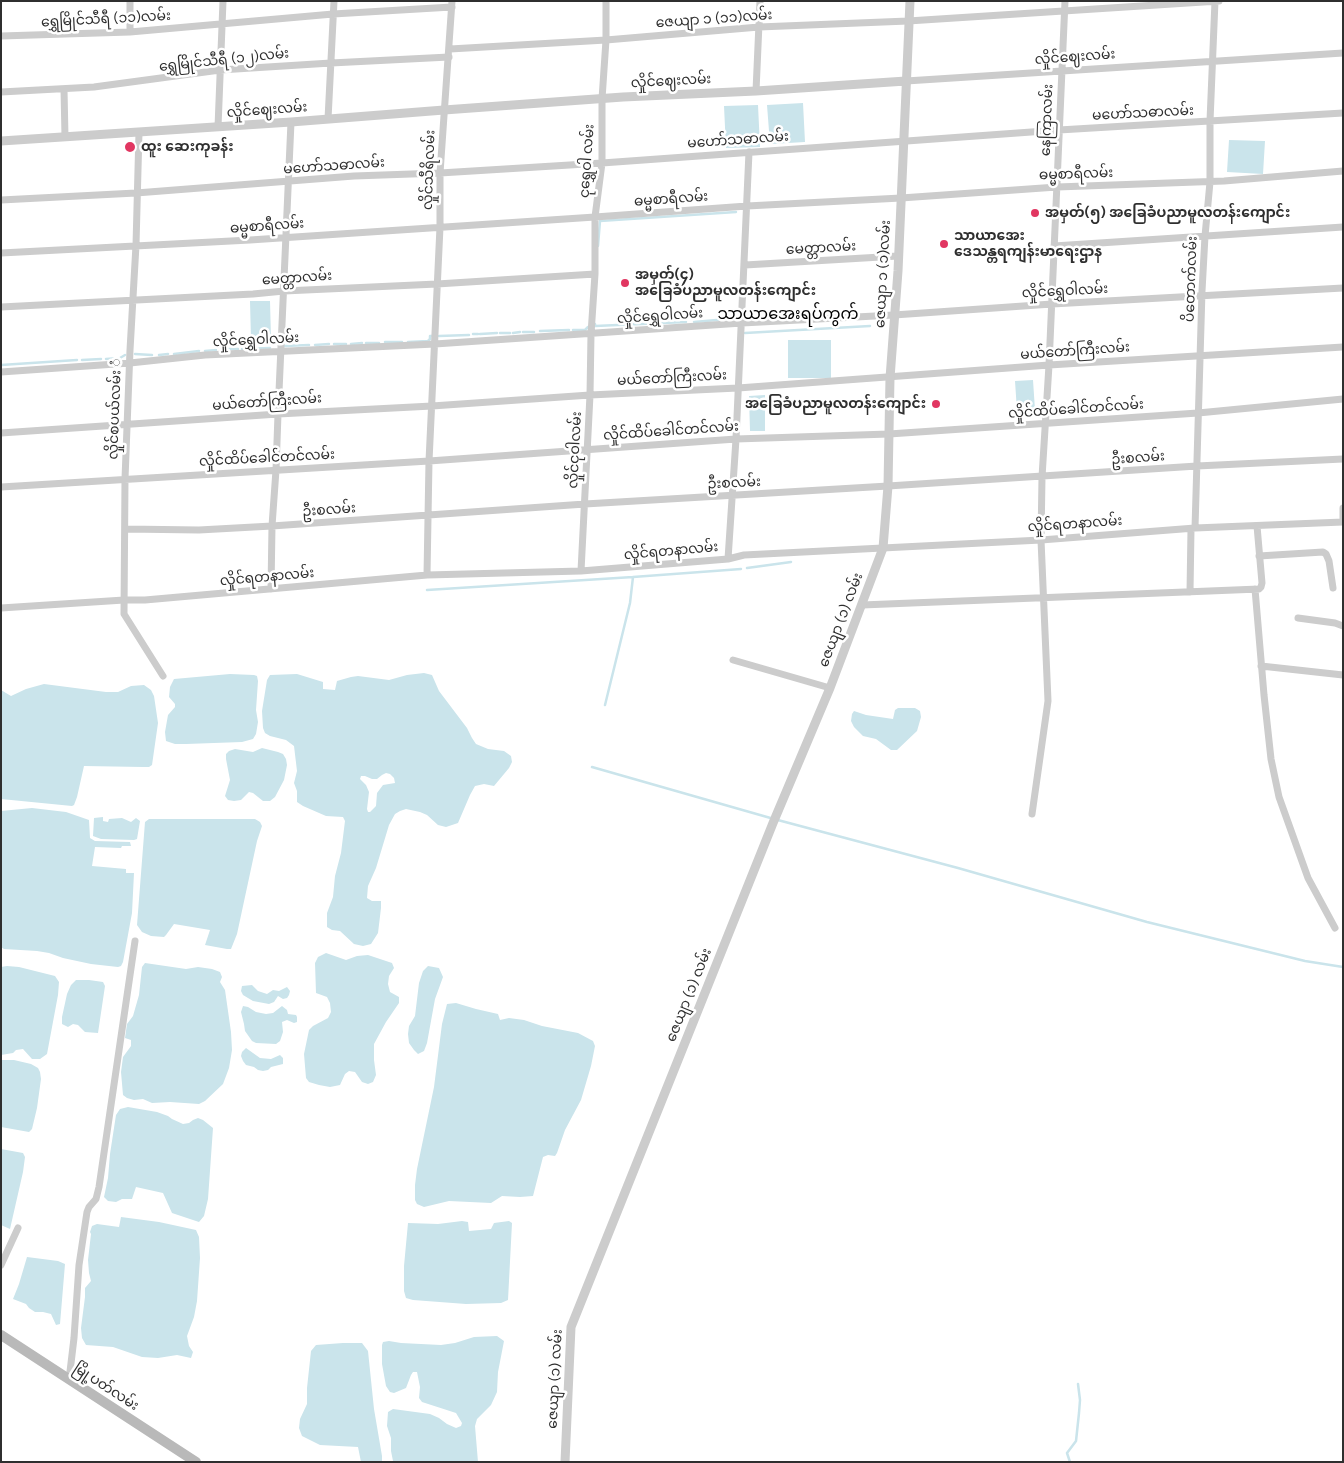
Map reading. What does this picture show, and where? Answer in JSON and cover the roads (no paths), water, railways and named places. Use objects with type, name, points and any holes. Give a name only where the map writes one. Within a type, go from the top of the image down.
[{"type":"main road","name":"မြို့ပတ်လမ်း","points":[[1,1335],[196,1462]]},
{"type":"street","points":[[130,1],[130,32]]},
{"type":"street","points":[[218,127],[223,1]]},
{"type":"street","points":[[328,119],[334,1]]},
{"type":"street","name":"ငုရွှေဝါ လမ်း","points":[[591,329],[595,274],[595,217],[602,163],[602,99],[606,40],[606,1]]},
{"type":"street","points":[[756,91],[760,1]]},
{"type":"street","name":"ဇေယျာ ၁ (၁)လမ်း","points":[[883,548],[888,486],[890,378],[898,256],[910,1]]},
{"type":"street","name":"နေကြာလမ်း","points":[[1032,814],[1048,701],[1041,540],[1042,477],[1052,304],[1065,1]]},
{"type":"street","name":"ပိတောက်လမ်း","points":[[1190,592],[1197,466],[1202,296],[1210,182],[1210,122],[1215,1]]},
{"type":"street","name":"ဇေယျာ ၁ (၁၁)လမ်း","points":[[449,53],[759,27],[908,21],[1219,1]]},
{"type":"street","name":"ရွှေမြိုင်သီရီ (၁၁)လမ်း","points":[[1,36],[130,32],[452,4]]},
{"type":"street","name":"လှိုင်သီရိလမ်း","points":[[426,575],[429,461],[440,228],[440,173],[452,4]]},
{"type":"street","name":"ရွှေမြိုင်သီရီ (၁၂)လမ်း","points":[[1,92],[94,87],[220,70],[449,53]]},
{"type":"street","name":"လှိုင်ဈေးလမ်း","points":[[1,141],[602,99],[756,91],[1343,53]]},
{"type":"street","points":[[64,89],[65,137]]},
{"type":"street","name":"မဟော်သဓာလမ်း","points":[[136,193],[354,176],[440,173],[602,163],[1059,130],[1343,114]]},
{"type":"street","points":[[271,589],[272,526],[276,470],[290,122]]},
{"type":"street","name":"လှိုင်စပယ်လမ်း ံ","points":[[139,132],[136,246],[125,479],[124,614],[163,676]]},
{"type":"street","points":[[728,559],[742,323],[749,152]]},
{"type":"street","name":"ဓမ္မစာရီလမ်း","points":[[1,253],[440,228],[747,206],[1057,187],[1210,182],[1343,171]]},
{"type":"street","points":[[1,200],[136,193]]},
{"type":"street","points":[[1054,246],[1343,227]]},
{"type":"street","name":"မေတ္တာလမ်း","points":[[744,265],[898,256]]},
{"type":"street","name":"မေတ္တာလမ်း","points":[[1,307],[595,274]]},
{"type":"street","name":"လှိုင်ရွှေဝါလမ်း","points":[[1,372],[130,363],[205,355],[281,352],[591,329],[894,315],[1343,288]]},
{"type":"street","name":"လှိုင်ငုဝါလမ်း","points":[[581,571],[590,394],[591,329]]},
{"type":"street","name":"မယ်တော်ကြီးလမ်း","points":[[1,433],[278,414],[432,406],[590,394],[738,388],[1049,365],[1343,347]]},
{"type":"street","name":"လှိုင်ထိပ်ခေါင်တင်လမ်း","points":[[1,487],[429,461],[736,439],[889,434],[1198,413],[1343,399]]},
{"type":"street","name":"ဦးစလမ်း","points":[[126,529],[199,530],[272,526],[585,504],[1197,466],[1343,459]]},
{"type":"street","points":[[1343,508],[1343,522]]},
{"type":"street","name":"လှိုင်ရတနာလမ်း","points":[[1,608],[145,600],[426,575],[581,571],[728,559],[744,556],[1041,540],[1193,529],[1343,522]]},
{"type":"street","points":[[862,604],[1255,590],[1261,587],[1262,584],[1257,526]]},
{"type":"street","name":"ဇေယျာ (၁) လမ်း","points":[[565,1462],[571,1327],[773,823],[830,688],[883,548]]},
{"type":"street","points":[[1260,556],[1323,552],[1329,561],[1333,588]]},
{"type":"street","points":[[1255,590],[1270,759],[1279,797],[1308,878],[1335,928]]},
{"type":"street","points":[[1298,618],[1343,626]]},
{"type":"street","points":[[733,660],[830,688]]},
{"type":"street","points":[[1261,666],[1343,674]]},
{"type":"street","points":[[69,1380],[79,1265],[87,1212],[96,1199],[99,1187],[135,941]]},
{"type":"street","points":[[1,1265],[18,1228]]},
{"type":"water","points":[[803,103],[805,142],[770,144],[767,105]]},
{"type":"water","points":[[758,105],[760,147],[726,148],[724,106]]},
{"type":"water","points":[[1229,140],[1265,141],[1263,174],[1227,172]]},
{"type":"water","points":[[250,301],[270,301],[271,339],[251,340]]},
{"type":"water","points":[[788,340],[831,340],[831,378],[788,378]]},
{"type":"water","points":[[1033,380],[1035,410],[1017,411],[1015,381]]},
{"type":"water","points":[[765,395],[765,431],[750,431],[749,396]]},
{"type":"water","points":[[424,673],[432,675],[439,691],[467,728],[476,744],[488,749],[504,751],[511,756],[512,762],[494,786],[484,784],[475,786],[458,823],[446,827],[438,825],[427,815],[406,809],[395,814],[389,825],[376,868],[368,886],[367,898],[372,901],[381,901],[378,933],[371,944],[363,946],[354,944],[340,931],[327,927],[327,913],[333,897],[345,821],[343,817],[326,816],[297,802],[297,791],[294,783],[297,771],[294,746],[286,740],[270,736],[265,733],[263,728],[262,711],[267,680],[270,675],[297,674],[323,682],[323,689],[335,690],[337,681],[351,677],[358,676],[389,680]],"holes":[[[386,773],[394,778],[395,783],[383,785],[377,793],[376,806],[368,812],[369,792],[366,785],[360,779],[361,776],[377,779]]]},
{"type":"water","points":[[230,674],[257,676],[256,710],[258,722],[253,739],[242,742],[186,744],[175,744],[166,741],[165,732],[168,715],[175,707],[175,704],[169,697],[170,687],[174,679]]},
{"type":"water","points":[[44,684],[106,692],[118,692],[131,686],[144,685],[151,690],[154,696],[158,723],[152,765],[149,767],[84,766],[77,797],[72,806],[1,799],[1,690],[11,696]]},
{"type":"water","points":[[898,708],[915,708],[920,711],[921,717],[917,731],[897,750],[891,750],[876,739],[863,736],[851,721],[854,711],[866,715],[893,719],[895,710]]},
{"type":"water","points":[[262,748],[283,754],[286,759],[287,765],[284,780],[275,797],[270,801],[263,801],[249,792],[241,800],[228,800],[225,796],[230,780],[226,754],[235,749],[253,752]]},
{"type":"water","points":[[32,808],[66,812],[89,820],[90,838],[95,841],[130,842],[131,846],[122,846],[121,848],[95,847],[92,866],[126,869],[126,873],[134,873],[132,913],[121,966],[91,964],[49,953],[4,949],[1,947],[1,811]]},
{"type":"water","points":[[103,817],[103,821],[108,822],[109,819],[122,818],[131,822],[136,818],[140,821],[137,839],[101,839],[93,836],[94,818]]},
{"type":"water","points":[[149,819],[255,819],[260,822],[262,826],[237,934],[231,949],[205,945],[210,930],[174,924],[164,937],[151,936],[142,932],[137,925],[145,822]]},
{"type":"water","points":[[326,953],[346,960],[368,955],[392,963],[394,968],[389,976],[388,984],[390,992],[399,997],[399,1003],[374,1044],[376,1075],[373,1082],[368,1084],[362,1082],[355,1072],[349,1071],[345,1074],[340,1085],[330,1087],[309,1082],[306,1078],[304,1054],[309,1030],[328,1018],[331,1012],[327,997],[316,993],[315,963],[318,957]]},
{"type":"water","points":[[145,963],[186,969],[198,967],[212,969],[220,972],[222,977],[220,982],[225,990],[231,1032],[232,1050],[229,1068],[223,1084],[205,1101],[199,1104],[152,1103],[143,1099],[134,1100],[123,1095],[121,1072],[123,1057],[131,1046],[131,1040],[125,1038],[127,1024],[133,1016],[139,995],[142,967]]},
{"type":"water","points":[[7,966],[55,976],[59,982],[47,1054],[40,1059],[32,1059],[23,1049],[1,1055],[1,967]]},
{"type":"water","points":[[428,966],[439,968],[443,977],[435,999],[427,1043],[424,1051],[418,1054],[409,1043],[408,1034],[409,1026],[415,1016],[419,983],[423,971]]},
{"type":"water","points":[[76,980],[103,982],[105,986],[98,1033],[85,1032],[78,1025],[73,1024],[68,1027],[62,1024],[67,994],[71,985]]},
{"type":"water","points":[[252,985],[258,991],[267,994],[273,990],[279,991],[287,987],[290,991],[287,998],[283,999],[278,996],[274,1002],[269,1004],[253,1001],[243,995],[241,991],[242,986]]},
{"type":"water","points":[[456,1003],[498,1014],[500,1020],[509,1018],[524,1020],[542,1026],[578,1033],[593,1041],[595,1046],[581,1100],[565,1130],[555,1156],[548,1155],[543,1157],[533,1196],[502,1196],[491,1203],[449,1201],[424,1207],[417,1204],[415,1200],[417,1169],[434,1087],[442,1024],[447,1004]]},
{"type":"water","points":[[243,1006],[266,1014],[273,1013],[282,1006],[287,1010],[288,1014],[296,1015],[297,1022],[294,1023],[287,1020],[282,1022],[283,1032],[280,1041],[276,1044],[256,1043],[252,1041],[245,1031],[241,1012]]},
{"type":"water","points":[[246,1048],[260,1058],[271,1059],[280,1055],[283,1058],[283,1064],[263,1071],[246,1065],[241,1056]]},
{"type":"water","points":[[1,1060],[14,1060],[31,1064],[38,1068],[40,1072],[41,1079],[37,1108],[32,1129],[29,1132],[1,1127]]},
{"type":"water","points":[[128,1107],[157,1112],[183,1124],[198,1118],[213,1128],[208,1199],[204,1216],[199,1222],[172,1213],[163,1193],[136,1187],[132,1199],[122,1199],[116,1202],[108,1201],[104,1197],[116,1115],[120,1109]]},
{"type":"water","points":[[1,1149],[23,1153],[25,1157],[10,1229],[1,1225]]},
{"type":"water","points":[[121,1217],[159,1222],[196,1230],[199,1237],[200,1258],[197,1301],[194,1317],[187,1336],[189,1346],[193,1352],[191,1358],[177,1355],[158,1358],[142,1357],[113,1347],[86,1345],[82,1338],[81,1328],[85,1288],[91,1281],[88,1260],[90,1232],[92,1226],[97,1224],[119,1227]]},
{"type":"water","points":[[509,1221],[512,1223],[508,1300],[501,1303],[466,1304],[406,1298],[404,1291],[404,1266],[408,1223],[438,1224],[468,1222],[469,1231],[491,1229],[494,1223]]},
{"type":"water","points":[[27,1257],[58,1261],[65,1264],[60,1324],[56,1325],[51,1314],[35,1312],[26,1304],[13,1299]]},
{"type":"water","points":[[497,1336],[504,1341],[498,1372],[497,1392],[491,1405],[477,1419],[475,1426],[478,1462],[393,1461],[391,1438],[387,1426],[388,1412],[393,1409],[430,1414],[456,1428],[461,1426],[462,1423],[456,1413],[422,1402],[419,1398],[420,1387],[417,1372],[413,1372],[406,1388],[394,1393],[390,1392],[386,1386],[382,1364],[383,1342],[441,1345],[474,1337]]},
{"type":"water","points":[[362,1343],[368,1351],[382,1462],[361,1462],[358,1447],[320,1445],[302,1436],[299,1428],[300,1419],[307,1404],[311,1351],[316,1345]]},
{"type":"waterway","points":[[598,246],[600,221],[736,212]]},
{"type":"waterway","points":[[752,318],[767,317]]},
{"type":"waterway","points":[[694,322],[739,318]]},
{"type":"waterway","points":[[595,324],[595,326],[686,322]]},
{"type":"waterway","points":[[745,333],[870,326]]},
{"type":"waterway","points":[[573,330],[585,330],[588,327]]},
{"type":"waterway","points":[[540,331],[569,330]]},
{"type":"waterway","points":[[513,333],[520,332]]},
{"type":"waterway","points":[[523,332],[534,332]]},
{"type":"waterway","points":[[480,334],[497,333]]},
{"type":"waterway","points":[[500,333],[510,333]]},
{"type":"waterway","points":[[473,334],[478,334]]},
{"type":"waterway","points":[[439,336],[469,335]]},
{"type":"waterway","points":[[408,342],[428,341],[430,336],[432,336]]},
{"type":"waterway","points":[[385,342],[402,342]]},
{"type":"waterway","points":[[351,344],[362,343]]},
{"type":"waterway","points":[[366,343],[379,343]]},
{"type":"waterway","points":[[315,345],[329,344]]},
{"type":"waterway","points":[[334,344],[346,344]]},
{"type":"waterway","points":[[285,346],[309,345]]},
{"type":"waterway","points":[[242,349],[270,348]]},
{"type":"waterway","points":[[221,349],[238,349]]},
{"type":"waterway","points":[[205,351],[216,350]]},
{"type":"waterway","points":[[174,354],[199,351]]},
{"type":"waterway","points":[[135,354],[152,355]]},
{"type":"waterway","points":[[159,355],[168,354]]},
{"type":"waterway","points":[[106,359],[120,358],[125,355]]},
{"type":"waterway","points":[[82,360],[101,359]]},
{"type":"waterway","points":[[1,365],[77,360]]},
{"type":"waterway","points":[[747,568],[791,562]]},
{"type":"waterway","points":[[427,590],[741,569]]},
{"type":"waterway","points":[[605,705],[630,603],[633,577]]},
{"type":"waterway","points":[[592,767],[1147,922],[1305,961],[1343,967]]},
{"type":"waterway","points":[[1070,1462],[1067,1453],[1076,1441],[1079,1413],[1078,1384]]},
{"type":"place","name":"ထူး ဆေးကုခန်း","points":[[130,147]]},
{"type":"place","name":"အမှတ်(၅) အခြေခံပညာမူလတန်းကျောင်း","points":[[1035,213]]},
{"type":"place","name":"သာယာအေး ဒေသန္တရကျန်းမာရေးဌာန","points":[[944,244]]},
{"type":"place","name":"အမှတ်(၄) အခြေခံပညာမူလတန်းကျောင်း","points":[[625,283]]},
{"type":"place","name":"အခြေခံပညာမူလတန်းကျောင်း","points":[[936,404]]},
{"type":"district","name":"သာယာအေးရပ်ကွက်","points":[[788,314]]}]
